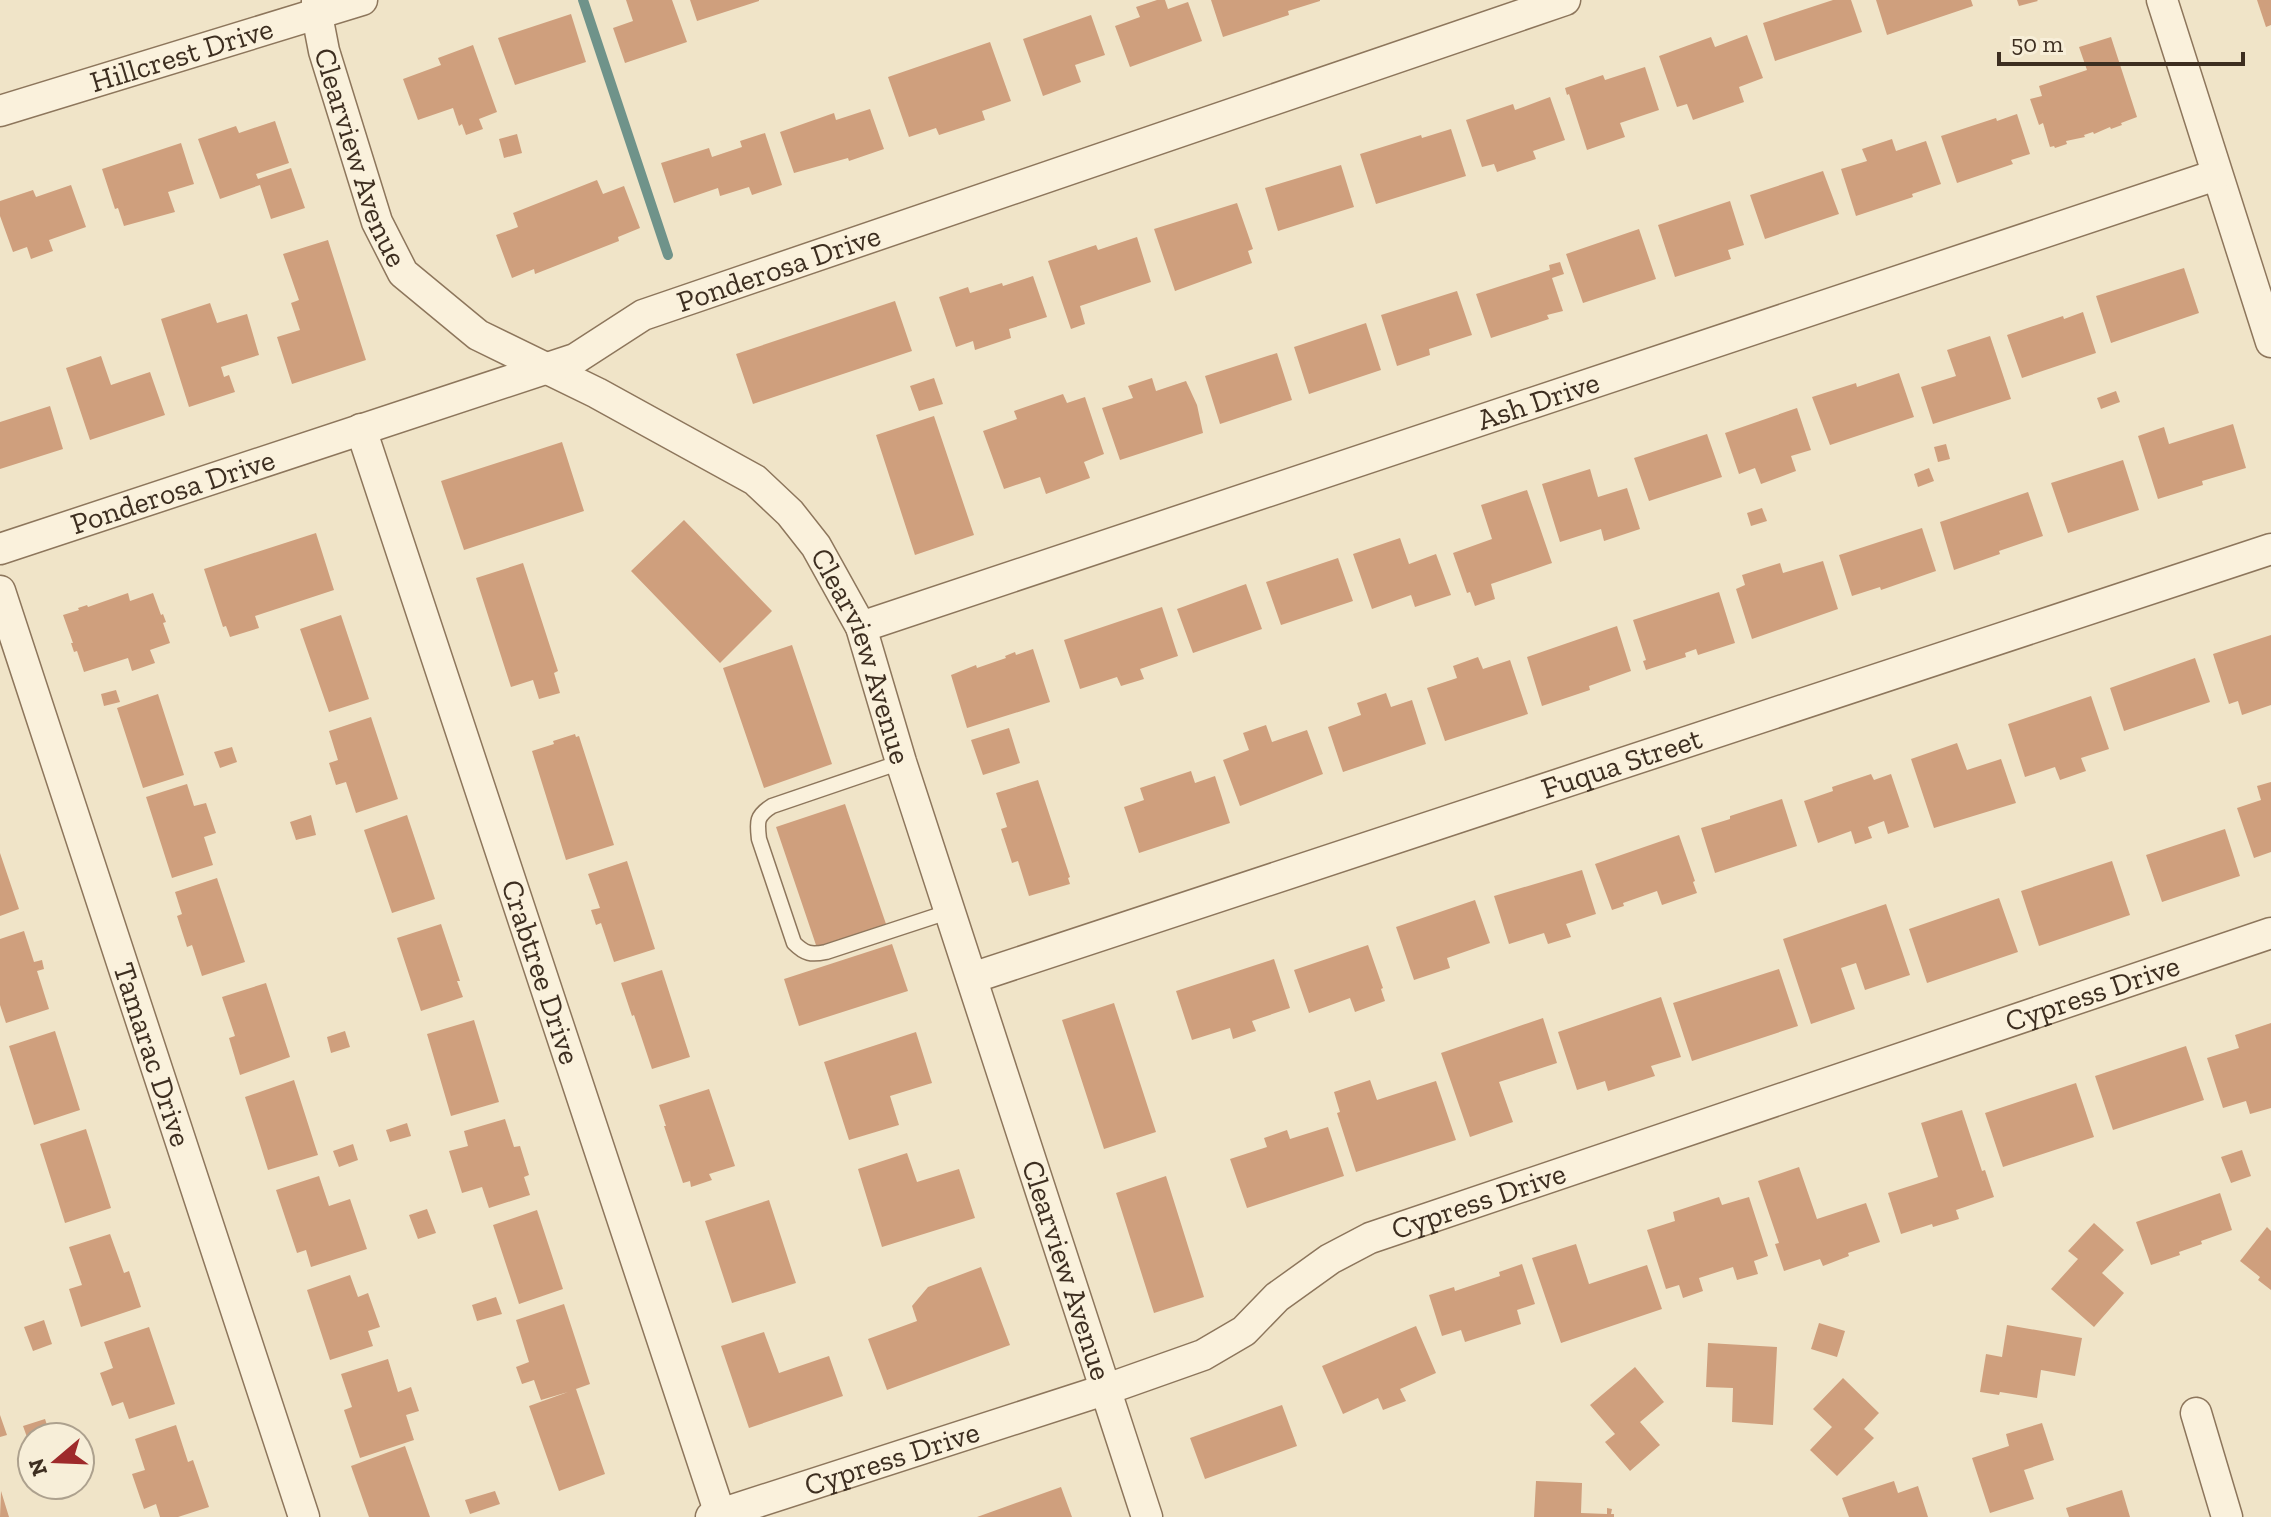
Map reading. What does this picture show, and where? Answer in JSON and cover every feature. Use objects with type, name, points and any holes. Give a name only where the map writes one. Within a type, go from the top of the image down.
[{"type":"street","name":"Hillcrest Drive","points":[[2,105],[317,7],[362,0]]},
{"type":"street","name":"Ponderosa Drive","points":[[0,549],[575,359],[643,315],[1565,0]]},
{"type":"street","points":[[2162,0],[2271,342]]},
{"type":"street","name":"Clearview Avenue","points":[[317,7],[324,51],[377,222],[403,273],[478,335],[597,393],[755,480],[790,513],[816,546],[861,627],[901,762],[1147,1517]]},
{"type":"street","name":"Ash Drive","points":[[861,627],[2216,175]]},
{"type":"street","name":"Crabtree Drive","points":[[361,429],[716,1516]]},
{"type":"street","name":"Fuqua Street","points":[[972,978],[2271,549]]},
{"type":"street","name":"Tamarac Drive","points":[[0,591],[304,1517]]},
{"type":"street","name":"Cypress Drive","points":[[716,1516],[1203,1355],[1244,1331],[1277,1297],[1330,1259],[1370,1238],[2271,933]]},
{"type":"street","points":[[2196,1413],[2227,1517]]},
{"type":"lane","points":[[901,762],[772,806],[761,812],[757,825],[759,839],[794,943],[811,955],[951,911]]},
{"type":"building","points":[[626,0],[672,0],[687,42],[625,63],[613,28],[633,21]]},
{"type":"building","points":[[690,0],[759,0],[759,1],[697,21]]},
{"type":"building","points":[[1165,0],[1168,9],[1188,2],[1202,41],[1130,67],[1115,26],[1140,17],[1136,7]]},
{"type":"building","points":[[1211,0],[1320,0],[1320,1],[1223,37]]},
{"type":"building","points":[[1833,0],[1851,0],[1862,32],[1775,61],[1763,23]]},
{"type":"building","points":[[1876,0],[1971,0],[1973,6],[1887,35]]},
{"type":"building","points":[[2017,0],[2037,0],[2038,1],[2019,6]]},
{"type":"building","points":[[2257,0],[2271,0],[2271,25],[2266,27]]},
{"type":"building","points":[[571,14],[586,62],[515,85],[498,38]]},
{"type":"building","points":[[1091,15],[1105,55],[1075,65],[1081,82],[1043,96],[1023,39]]},
{"type":"building","points":[[1747,35],[1763,78],[1739,87],[1744,102],[1693,120],[1687,104],[1677,107],[1659,56],[1711,37],[1715,47]]},
{"type":"building","points":[[2111,37],[2137,117],[2111,129],[2050,147],[2043,123],[2039,125],[2030,99],[2042,96],[2039,86],[2087,70],[2079,47]]},
{"type":"building","points":[[990,42],[1011,101],[982,111],[985,120],[939,135],[936,128],[909,137],[888,77]]},
{"type":"building","points":[[473,45],[497,112],[479,119],[483,129],[466,135],[462,124],[459,126],[453,108],[418,120],[403,79],[441,65],[438,58]]},
{"type":"building","points":[[1645,67],[1659,110],[1620,123],[1625,137],[1587,150],[1565,88],[1603,75],[1605,80]]},
{"type":"building","points":[[1550,97],[1565,140],[1533,151],[1536,159],[1497,172],[1494,164],[1482,167],[1466,120],[1513,104],[1515,110]]},
{"type":"building","points":[[870,109],[884,149],[849,161],[848,158],[794,173],[780,132],[834,113],[836,120]]},
{"type":"building","points":[[2017,114],[2030,154],[2011,160],[2013,164],[1957,183],[1941,136]]},
{"type":"building","points":[[275,121],[289,163],[256,174],[258,179],[291,168],[305,208],[271,219],[260,185],[220,199],[198,139],[236,126],[239,133]]},
{"type":"building","points":[[1451,129],[1466,176],[1376,204],[1360,154]]},
{"type":"building","points":[[765,133],[782,185],[752,195],[749,187],[720,196],[718,188],[674,203],[661,163],[709,148],[712,157],[742,147],[740,141]]},
{"type":"building","points":[[517,134],[522,153],[504,158],[499,139]]},
{"type":"building","points":[[1892,139],[1896,151],[1926,141],[1941,184],[1856,216],[1841,169],[1867,161],[1862,149]]},
{"type":"building","points":[[181,143],[194,184],[168,192],[175,212],[124,226],[102,169]]},
{"type":"building","points":[[1341,165],[1354,207],[1278,231],[1265,188]]},
{"type":"building","points":[[1823,171],[1839,214],[1765,239],[1750,195]]},
{"type":"building","points":[[597,180],[603,194],[624,186],[640,228],[618,237],[619,241],[535,274],[534,269],[512,278],[496,235],[518,227],[513,213]]},
{"type":"building","points":[[71,185],[86,227],[49,240],[53,251],[31,259],[27,247],[13,252],[0,216],[0,201],[33,190],[36,197]]},
{"type":"building","points":[[1730,201],[1744,245],[1728,250],[1731,259],[1675,277],[1658,225]]},
{"type":"building","points":[[1237,203],[1253,249],[1248,251],[1252,263],[1175,291],[1154,229]]},
{"type":"building","points":[[1639,229],[1656,279],[1583,303],[1566,254]]},
{"type":"building","points":[[1137,237],[1151,282],[1080,306],[1085,324],[1071,329],[1048,261],[1096,245],[1098,250]]},
{"type":"building","points":[[328,240],[366,360],[292,384],[277,337],[300,330],[291,303],[299,300],[283,254]]},
{"type":"building","points":[[1560,262],[1564,274],[1552,278],[1563,311],[1547,315],[1549,319],[1491,338],[1476,294],[1550,270],[1549,265]]},
{"type":"building","points":[[2184,268],[2199,313],[2111,343],[2096,296]]},
{"type":"building","points":[[1033,276],[1047,317],[1009,329],[1011,338],[975,350],[973,341],[956,347],[939,297],[968,287],[970,293]]},
{"type":"building","points":[[1457,291],[1472,335],[1429,349],[1430,355],[1397,366],[1381,315]]},
{"type":"building","points":[[895,301],[912,351],[753,404],[736,354]]},
{"type":"building","points":[[210,303],[217,323],[247,314],[259,355],[221,367],[224,377],[229,375],[235,392],[189,407],[161,319]]},
{"type":"building","points":[[2083,312],[2096,353],[2022,378],[2007,335]]},
{"type":"building","points":[[1366,323],[1381,370],[1309,394],[1294,347]]},
{"type":"building","points":[[1990,336],[2011,399],[1933,424],[1921,387],[1956,376],[1947,350]]},
{"type":"building","points":[[1277,353],[1292,400],[1220,424],[1205,376]]},
{"type":"building","points":[[101,356],[111,385],[150,372],[165,415],[90,440],[66,368]]},
{"type":"building","points":[[1899,373],[1914,417],[1830,445],[1812,397]]},
{"type":"building","points":[[934,378],[943,404],[919,411],[910,386]]},
{"type":"building","points":[[1152,378],[1156,391],[1186,381],[1197,405],[1203,433],[1120,460],[1102,408],[1133,398],[1128,386]]},
{"type":"building","points":[[2116,391],[2120,402],[2101,409],[2097,398]]},
{"type":"building","points":[[1063,394],[1067,403],[1085,397],[1104,454],[1084,462],[1090,478],[1046,494],[1040,477],[1004,489],[983,431],[1017,419],[1014,411]]},
{"type":"building","points":[[50,406],[63,449],[0,469],[0,422]]},
{"type":"building","points":[[1797,408],[1811,450],[1791,456],[1796,471],[1761,484],[1755,468],[1739,474],[1725,433]]},
{"type":"building","points":[[934,416],[974,535],[915,555],[876,435]]},
{"type":"building","points":[[2233,424],[2246,468],[2158,499],[2138,436],[2164,427],[2169,444]]},
{"type":"building","points":[[1707,434],[1722,477],[1649,501],[1634,458]]},
{"type":"building","points":[[562,442],[584,511],[464,550],[441,481]]},
{"type":"building","points":[[1946,444],[1950,459],[1938,462],[1934,447]]},
{"type":"building","points":[[2123,460],[2139,510],[2068,533],[2051,483]]},
{"type":"building","points":[[1929,468],[1934,481],[1918,487],[1914,474]]},
{"type":"building","points":[[1590,469],[1598,497],[1627,488],[1640,529],[1604,541],[1601,529],[1560,542],[1542,484]]},
{"type":"building","points":[[1527,490],[1552,563],[1491,584],[1495,599],[1475,606],[1470,592],[1467,593],[1453,553],[1492,539],[1481,505]]},
{"type":"building","points":[[2028,492],[2043,536],[1954,570],[1940,522]]},
{"type":"building","points":[[1762,508],[1767,521],[1751,526],[1747,513]]},
{"type":"building","points":[[684,520],[772,611],[720,663],[631,571]]},
{"type":"building","points":[[1922,528],[1936,571],[1881,590],[1880,587],[1852,596],[1839,555]]},
{"type":"building","points":[[316,533],[334,590],[255,616],[259,628],[230,637],[226,626],[223,627],[204,569]]},
{"type":"building","points":[[1400,538],[1409,564],[1436,554],[1451,595],[1415,607],[1411,595],[1372,609],[1353,554]]},
{"type":"building","points":[[1338,558],[1353,601],[1281,625],[1266,582]]},
{"type":"building","points":[[1823,561],[1838,609],[1752,639],[1736,589],[1745,585],[1742,575],[1780,563],[1783,573]]},
{"type":"building","points":[[523,563],[558,671],[554,673],[560,693],[539,699],[533,680],[511,687],[476,578]]},
{"type":"building","points":[[1246,584],[1262,629],[1193,653],[1177,609]]},
{"type":"building","points":[[1719,592],[1735,643],[1698,655],[1696,649],[1685,653],[1686,657],[1646,670],[1643,661],[1646,660],[1633,620]]},
{"type":"building","points":[[128,593],[130,601],[153,593],[166,622],[163,623],[170,643],[150,650],[155,663],[132,671],[128,658],[84,672],[77,651],[74,652],[63,615]]},
{"type":"building","points":[[1162,607],[1178,656],[1140,669],[1144,679],[1121,686],[1117,677],[1080,689],[1064,640]]},
{"type":"building","points":[[341,615],[369,699],[329,712],[300,629]]},
{"type":"building","points":[[1617,626],[1631,671],[1589,686],[1590,690],[1542,706],[1527,657]]},
{"type":"building","points":[[2271,635],[2271,705],[2242,715],[2238,701],[2229,704],[2213,654]]},
{"type":"building","points":[[792,645],[832,764],[764,788],[723,668]]},
{"type":"building","points":[[1033,649],[1050,702],[967,728],[951,675],[1006,658],[1015,652],[1016,655]]},
{"type":"building","points":[[1478,657],[1483,669],[1510,660],[1528,714],[1445,741],[1427,688],[1457,678],[1453,666]]},
{"type":"building","points":[[2195,658],[2210,702],[2124,731],[2110,688]]},
{"type":"building","points":[[116,690],[120,702],[104,706],[101,694]]},
{"type":"building","points":[[1386,693],[1391,707],[1412,700],[1426,744],[1343,772],[1328,727],[1361,715],[1357,703]]},
{"type":"building","points":[[158,694],[184,775],[143,788],[117,708]]},
{"type":"building","points":[[2091,696],[2109,749],[2081,758],[2086,771],[2060,780],[2055,767],[2025,777],[2008,724]]},
{"type":"building","points":[[371,717],[398,799],[356,813],[346,782],[336,785],[329,763],[338,760],[329,731]]},
{"type":"building","points":[[1266,725],[1272,742],[1307,730],[1323,774],[1240,806],[1223,760],[1249,750],[1243,733]]},
{"type":"building","points":[[1009,728],[1020,763],[983,775],[971,740]]},
{"type":"building","points":[[575,734],[579,736],[614,845],[566,860],[532,751]]},
{"type":"building","points":[[1957,743],[1967,770],[2001,759],[2016,803],[1934,828],[1911,759]]},
{"type":"building","points":[[232,747],[237,762],[220,768],[214,752]]},
{"type":"building","points":[[1191,771],[1195,783],[1215,776],[1230,823],[1139,853],[1124,807],[1144,800],[1140,788]]},
{"type":"building","points":[[1871,774],[1874,780],[1891,774],[1909,827],[1888,834],[1884,821],[1868,827],[1872,838],[1855,844],[1851,831],[1818,843],[1804,801],[1833,791],[1832,787]]},
{"type":"building","points":[[1038,780],[1070,884],[1029,896],[1018,861],[1012,863],[1001,829],[1007,827],[996,793]]},
{"type":"building","points":[[2271,782],[2271,852],[2254,858],[2237,808],[2261,800],[2257,786]]},
{"type":"building","points":[[187,784],[194,806],[206,803],[216,833],[204,837],[213,865],[172,878],[146,797]]},
{"type":"building","points":[[1782,799],[1797,846],[1715,873],[1701,828]]},
{"type":"building","points":[[845,804],[886,924],[817,948],[776,827]]},
{"type":"building","points":[[311,815],[316,835],[296,840],[290,822]]},
{"type":"building","points":[[407,815],[435,899],[392,913],[364,830]]},
{"type":"building","points":[[2225,829],[2240,876],[2162,902],[2146,855]]},
{"type":"building","points":[[1679,835],[1697,893],[1662,905],[1657,891],[1612,910],[1595,864]]},
{"type":"building","points":[[0,853],[19,909],[0,916]]},
{"type":"building","points":[[627,861],[655,949],[614,962],[601,923],[596,925],[591,910],[600,908],[588,874]]},
{"type":"building","points":[[2112,861],[2130,915],[2039,946],[2021,891]]},
{"type":"building","points":[[1582,870],[1596,914],[1566,924],[1571,937],[1548,944],[1544,933],[1509,944],[1494,896]]},
{"type":"building","points":[[217,878],[245,962],[202,976],[192,945],[187,947],[177,916],[182,914],[175,892]]},
{"type":"building","points":[[1999,898],[2018,952],[1927,983],[1909,929]]},
{"type":"building","points":[[1475,900],[1490,943],[1447,958],[1450,968],[1414,980],[1396,927]]},
{"type":"building","points":[[1886,904],[1910,975],[1865,990],[1856,963],[1841,968],[1855,1009],[1811,1024],[1783,939]]},
{"type":"building","points":[[441,924],[463,997],[421,1011],[397,938]]},
{"type":"building","points":[[24,931],[34,962],[42,960],[44,969],[37,971],[49,1009],[6,1023],[0,1005],[0,939]]},
{"type":"building","points":[[892,944],[908,991],[799,1026],[784,979]]},
{"type":"building","points":[[1368,945],[1385,1001],[1355,1012],[1350,998],[1309,1013],[1294,970]]},
{"type":"building","points":[[1274,959],[1290,1008],[1252,1021],[1256,1031],[1233,1039],[1230,1028],[1192,1040],[1176,991]]},
{"type":"building","points":[[1779,969],[1798,1026],[1692,1061],[1673,1003]]},
{"type":"building","points":[[662,970],[690,1057],[652,1069],[621,983]]},
{"type":"building","points":[[266,983],[290,1057],[240,1075],[229,1038],[235,1036],[222,997]]},
{"type":"building","points":[[1661,997],[1681,1057],[1651,1066],[1655,1076],[1608,1091],[1605,1081],[1577,1090],[1558,1032]]},
{"type":"building","points":[[1114,1003],[1156,1132],[1104,1149],[1062,1020]]},
{"type":"building","points":[[1543,1018],[1557,1063],[1499,1082],[1513,1122],[1470,1137],[1441,1053]]},
{"type":"building","points":[[474,1020],[499,1102],[451,1116],[427,1034]]},
{"type":"building","points":[[2271,1023],[2271,1108],[2250,1114],[2246,1101],[2223,1108],[2207,1058],[2239,1048],[2235,1035]]},
{"type":"building","points":[[55,1031],[80,1110],[34,1125],[9,1046]]},
{"type":"building","points":[[345,1031],[350,1047],[331,1053],[327,1037]]},
{"type":"building","points":[[916,1032],[932,1083],[890,1096],[899,1125],[849,1140],[824,1062]]},
{"type":"building","points":[[2186,1046],[2204,1100],[2113,1130],[2095,1076]]},
{"type":"building","points":[[294,1080],[318,1155],[268,1170],[245,1097]]},
{"type":"building","points":[[1370,1080],[1377,1100],[1436,1081],[1456,1140],[1356,1172],[1337,1113],[1340,1112],[1334,1092]]},
{"type":"building","points":[[2076,1083],[2094,1137],[2003,1167],[1985,1113]]},
{"type":"building","points":[[709,1089],[735,1166],[709,1174],[712,1180],[691,1187],[690,1181],[683,1183],[659,1105]]},
{"type":"building","points":[[1962,1110],[1994,1197],[1956,1210],[1959,1219],[1901,1234],[1888,1193],[1938,1177],[1921,1123]]},
{"type":"building","points":[[505,1119],[514,1147],[520,1146],[529,1175],[524,1177],[530,1195],[489,1208],[482,1187],[462,1193],[449,1151],[468,1146],[464,1131]]},
{"type":"building","points":[[407,1123],[411,1136],[390,1142],[386,1130]]},
{"type":"building","points":[[1328,1127],[1344,1176],[1247,1208],[1230,1159],[1267,1147],[1264,1138],[1287,1130],[1290,1139]]},
{"type":"building","points":[[86,1129],[111,1208],[65,1223],[40,1144]]},
{"type":"building","points":[[353,1144],[358,1160],[339,1167],[333,1151]]},
{"type":"building","points":[[2242,1150],[2251,1176],[2231,1183],[2221,1157]]},
{"type":"building","points":[[907,1153],[917,1182],[959,1169],[975,1218],[882,1247],[858,1169]]},
{"type":"building","points":[[1799,1167],[1817,1219],[1866,1203],[1880,1242],[1823,1266],[1820,1259],[1784,1271],[1775,1244],[1779,1243],[1758,1181]]},
{"type":"building","points":[[319,1176],[329,1206],[350,1199],[367,1249],[311,1267],[306,1250],[297,1253],[276,1190]]},
{"type":"building","points":[[1166,1176],[1204,1297],[1154,1313],[1116,1193]]},
{"type":"building","points":[[2220,1193],[2232,1230],[2151,1265],[2136,1222]]},
{"type":"building","points":[[1719,1197],[1722,1205],[1749,1197],[1768,1256],[1754,1261],[1758,1274],[1737,1280],[1733,1267],[1699,1278],[1703,1291],[1683,1298],[1679,1285],[1666,1289],[1647,1230],[1675,1221],[1673,1212]]},
{"type":"building","points":[[769,1200],[796,1283],[732,1303],[705,1221]]},
{"type":"building","points":[[427,1209],[436,1233],[418,1239],[409,1215]]},
{"type":"building","points":[[537,1210],[563,1289],[519,1304],[493,1225]]},
{"type":"building","points":[[2094,1223],[2124,1250],[2102,1273],[2124,1293],[2094,1327],[2051,1289],[2078,1259],[2068,1251]]},
{"type":"building","points":[[2267,1227],[2271,1231],[2271,1290],[2240,1261]]},
{"type":"building","points":[[110,1234],[124,1273],[129,1271],[141,1307],[81,1327],[69,1289],[82,1285],[69,1247]]},
{"type":"building","points":[[1576,1244],[1589,1284],[1647,1265],[1662,1309],[1561,1343],[1532,1258]]},
{"type":"building","points":[[1522,1264],[1535,1304],[1517,1310],[1521,1324],[1465,1342],[1461,1330],[1442,1336],[1429,1295],[1454,1287],[1455,1291],[1500,1276],[1499,1272]]},
{"type":"building","points":[[981,1267],[1010,1345],[887,1390],[868,1339],[917,1321],[912,1306],[928,1287]]},
{"type":"building","points":[[350,1275],[358,1297],[368,1293],[380,1327],[368,1331],[373,1346],[330,1360],[307,1290]]},
{"type":"building","points":[[496,1297],[502,1314],[477,1321],[472,1305]]},
{"type":"building","points":[[564,1304],[590,1384],[576,1389],[605,1474],[559,1491],[529,1406],[568,1392],[541,1400],[534,1380],[522,1384],[516,1367],[529,1362],[516,1320]]},
{"type":"building","points":[[44,1320],[52,1344],[33,1351],[24,1327]]},
{"type":"building","points":[[1819,1323],[1845,1331],[1837,1357],[1811,1349]]},
{"type":"building","points":[[2007,1325],[2082,1338],[2075,1376],[2041,1370],[2037,1398],[1980,1392],[1986,1354],[2002,1357]]},
{"type":"building","points":[[1416,1326],[1436,1373],[1400,1389],[1406,1401],[1383,1410],[1378,1398],[1343,1414],[1322,1366]]},
{"type":"building","points":[[149,1327],[175,1404],[129,1419],[123,1402],[112,1406],[100,1373],[113,1368],[104,1342]]},
{"type":"building","points":[[764,1332],[779,1373],[829,1356],[843,1396],[749,1428],[721,1346]]},
{"type":"building","points":[[1708,1343],[1777,1347],[1773,1425],[1732,1422],[1733,1388],[1706,1387]]},
{"type":"building","points":[[388,1359],[398,1392],[411,1387],[419,1411],[406,1415],[414,1440],[360,1458],[344,1410],[352,1407],[341,1374]]},
{"type":"building","points":[[1635,1367],[1664,1402],[1640,1422],[1660,1445],[1630,1471],[1605,1442],[1615,1434],[1590,1405]]},
{"type":"building","points":[[1843,1378],[1879,1413],[1864,1429],[1874,1438],[1837,1476],[1810,1450],[1832,1427],[1813,1409]]},
{"type":"building","points":[[1282,1405],[1297,1446],[1205,1479],[1190,1438]]},
{"type":"building","points":[[0,1415],[7,1435],[0,1437]]},
{"type":"building","points":[[2042,1423],[2054,1460],[2024,1470],[2034,1499],[1990,1513],[1972,1458],[2009,1446],[2006,1434]]},
{"type":"building","points":[[176,1425],[188,1462],[193,1460],[209,1507],[178,1517],[160,1517],[156,1504],[144,1509],[132,1474],[145,1470],[135,1439]]},
{"type":"building","points":[[405,1446],[430,1517],[369,1517],[351,1466]]},
{"type":"building","points":[[1536,1481],[1582,1483],[1581,1513],[1607,1514],[1607,1508],[1612,1509],[1614,1517],[1534,1517]]},
{"type":"building","points":[[1894,1481],[1898,1493],[1918,1486],[1928,1517],[1849,1517],[1842,1498]]},
{"type":"building","points":[[1061,1487],[1072,1517],[977,1517]]},
{"type":"building","points":[[2122,1490],[2130,1517],[2069,1517],[2066,1508]]},
{"type":"building","points":[[1,1491],[9,1517],[0,1517]]},
{"type":"building","points":[[495,1491],[500,1504],[470,1514],[465,1500]]},
{"type":"waterway","points":[[583,0],[668,255]]}]
